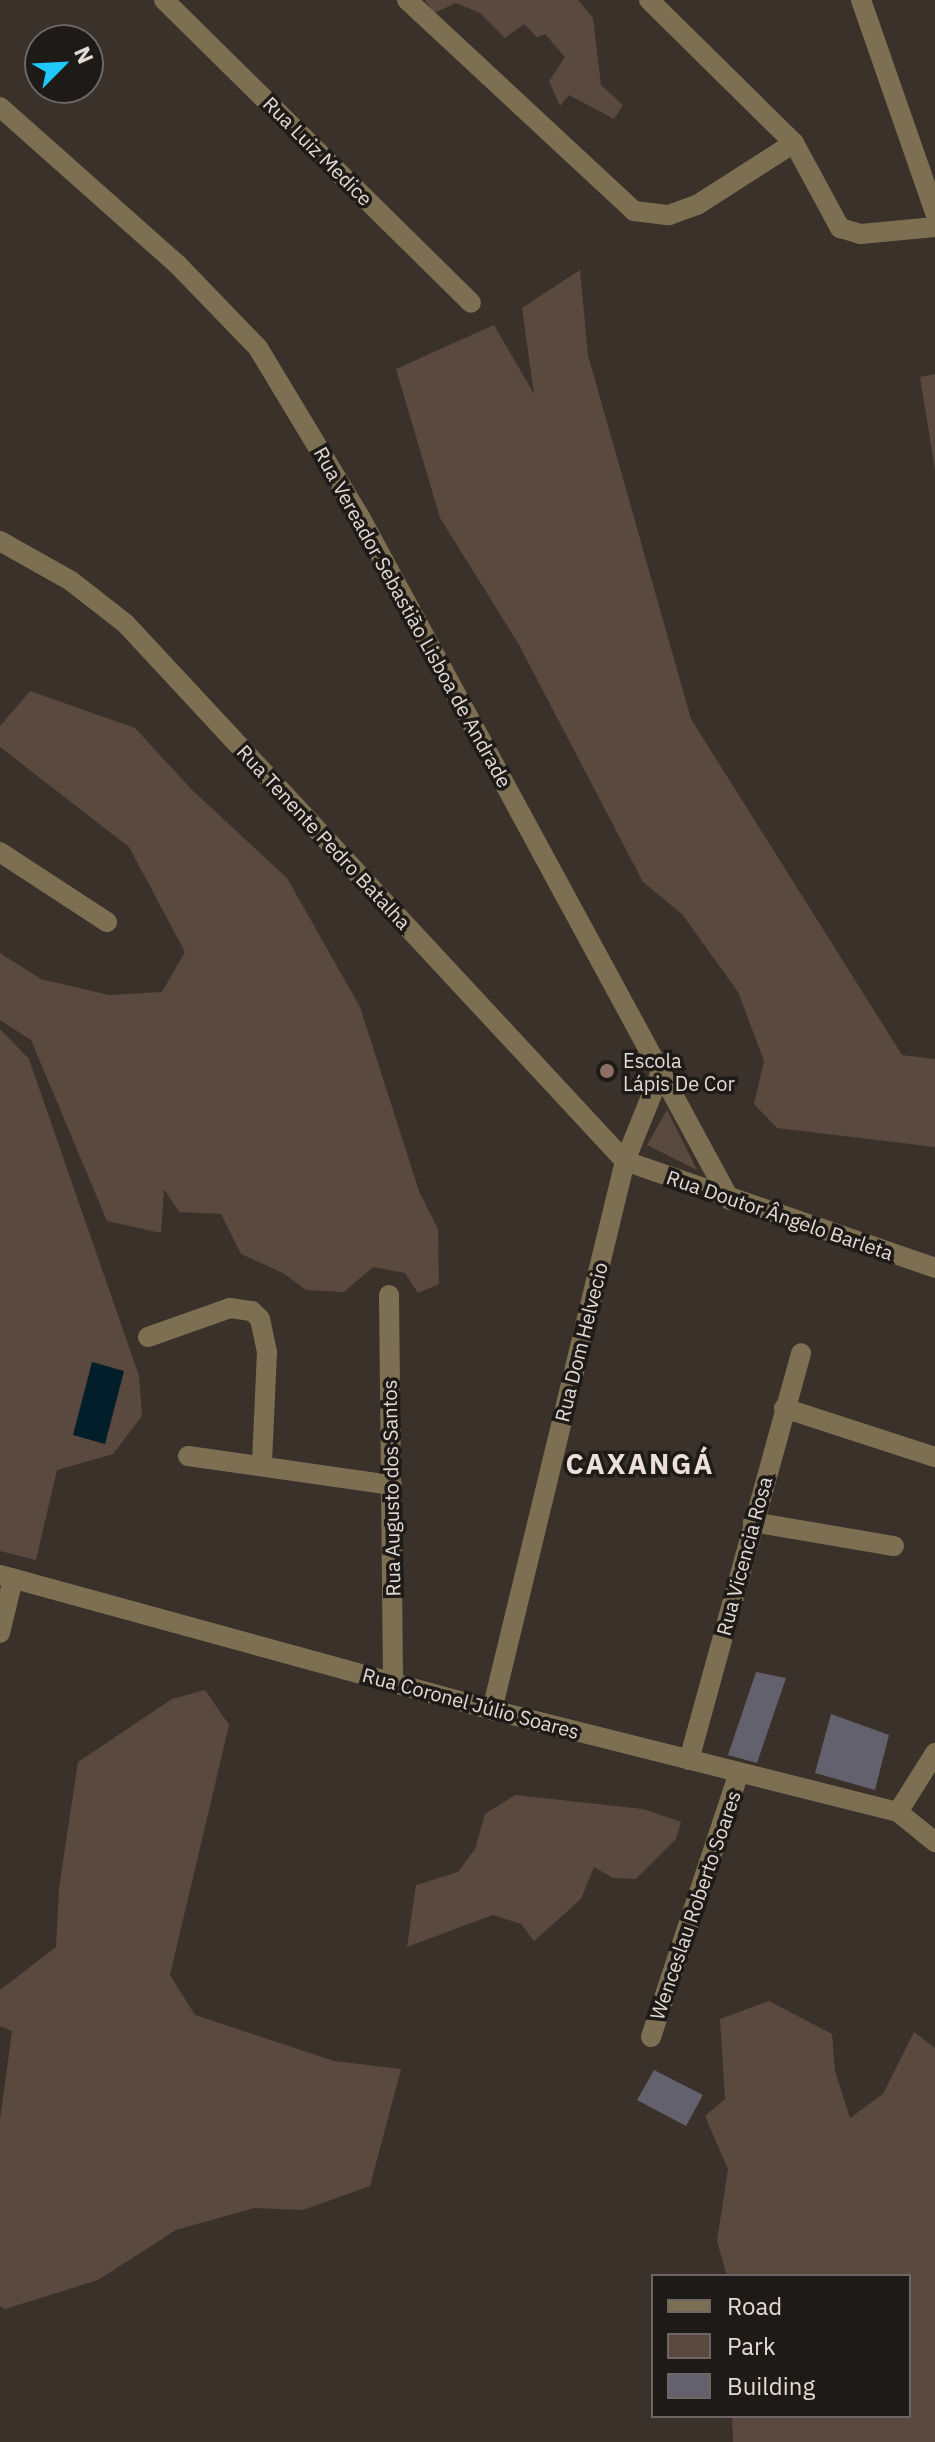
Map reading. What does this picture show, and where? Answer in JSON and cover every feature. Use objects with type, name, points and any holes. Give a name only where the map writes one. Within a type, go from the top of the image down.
[{"type":"street","name":"Rua Luiz Medice","points":[[164,0],[471,303]]},
{"type":"street","points":[[407,0],[586,172],[634,211],[669,215],[697,205],[794,143]]},
{"type":"street","points":[[649,0],[794,143],[840,228],[861,234],[935,227]]},
{"type":"street","points":[[861,0],[935,213]]},
{"type":"street","name":"Rua Vereador Sebastião Lisboa de Andrade","points":[[0,107],[177,264],[258,348],[360,517],[730,1200]]},
{"type":"street","name":"Rua Tenente Pedro Batalha","points":[[0,541],[71,581],[125,623],[625,1161]]},
{"type":"street","points":[[0,852],[107,922]]},
{"type":"street","name":"Rua Dom Helvecio","points":[[492,1710],[625,1161],[661,1072]]},
{"type":"street","name":"Rua Doutor Ângelo Barleta","points":[[625,1161],[730,1200],[935,1268]]},
{"type":"street","name":"Rua Augusto dos Santos","points":[[389,1295],[393,1681]]},
{"type":"street","points":[[148,1337],[230,1308],[252,1311],[260,1319],[267,1352],[262,1464]]},
{"type":"street","name":"Rua Vicencia Rosa","points":[[689,1760],[801,1353]]},
{"type":"street","points":[[784,1408],[935,1457]]},
{"type":"street","points":[[188,1456],[262,1464],[392,1485]]},
{"type":"street","points":[[753,1522],[894,1546]]},
{"type":"street","points":[[0,1633],[6,1577]]},
{"type":"street","name":"Rua Coronel Júlio Soares","points":[[6,1577],[492,1710],[898,1812],[935,1842]]},
{"type":"street","points":[[898,1812],[935,1753]]},
{"type":"street","name":"Wenceslau Roberto Soares","points":[[651,2037],[739,1772]]},
{"type":"green space","points":[[425,0],[578,0],[593,18],[601,85],[623,105],[614,119],[569,95],[560,106],[549,81],[565,57],[545,34],[537,37],[524,24],[505,38],[480,13],[456,3],[434,13]]},
{"type":"green space","points":[[580,270],[588,355],[691,719],[902,1055],[935,1059],[935,1147],[777,1128],[754,1104],[764,1061],[738,992],[682,914],[643,882],[518,643],[440,518],[396,369],[494,325],[534,394],[522,308]]},
{"type":"green space","points":[[935,374],[935,470],[920,377]]},
{"type":"green space","points":[[30,691],[135,728],[192,790],[287,878],[360,1007],[419,1191],[438,1229],[439,1284],[418,1293],[405,1273],[373,1267],[344,1292],[306,1290],[283,1273],[241,1254],[221,1214],[179,1212],[164,1189],[161,1233],[107,1221],[31,1040],[0,1020],[0,953],[41,979],[109,995],[162,992],[185,952],[129,847],[0,747],[0,726]]},
{"type":"green space","points":[[0,1029],[29,1059],[139,1376],[142,1416],[113,1454],[57,1470],[36,1560],[0,1551]]},
{"type":"green space","points":[[667,1110],[697,1170],[647,1145]]},
{"type":"green space","points":[[205,1690],[229,1725],[170,1975],[195,2015],[334,2061],[401,2069],[370,2186],[303,2210],[254,2208],[176,2230],[98,2280],[5,2309],[0,2306],[0,2120],[12,2031],[0,2026],[0,1990],[56,1947],[59,1888],[78,1762],[172,1699]]},
{"type":"green space","points":[[515,1795],[643,1809],[681,1822],[676,1839],[636,1879],[613,1878],[594,1867],[581,1899],[534,1941],[521,1924],[493,1915],[407,1947],[416,1885],[458,1872],[475,1849],[485,1814]]},
{"type":"green space","points":[[769,2001],[832,2034],[835,2071],[850,2118],[883,2094],[914,2032],[935,2048],[935,2442],[733,2442],[732,2418],[911,2418],[911,2274],[726,2274],[717,2241],[728,2169],[705,2116],[725,2099],[720,2019]]},
{"type":"water","points":[[92,1362],[124,1371],[105,1444],[73,1435]]},
{"type":"building","points":[[756,1672],[786,1678],[757,1763],[728,1755]]},
{"type":"building","points":[[831,1714],[889,1735],[875,1790],[815,1773]]},
{"type":"building","points":[[654,2070],[703,2095],[686,2126],[637,2100]]},
{"type":"place","name":"Escola Lápis De Cor","points":[[607,1071]]},
{"type":"district","name":"CAXANGÁ","points":[[640,1464]]}]
